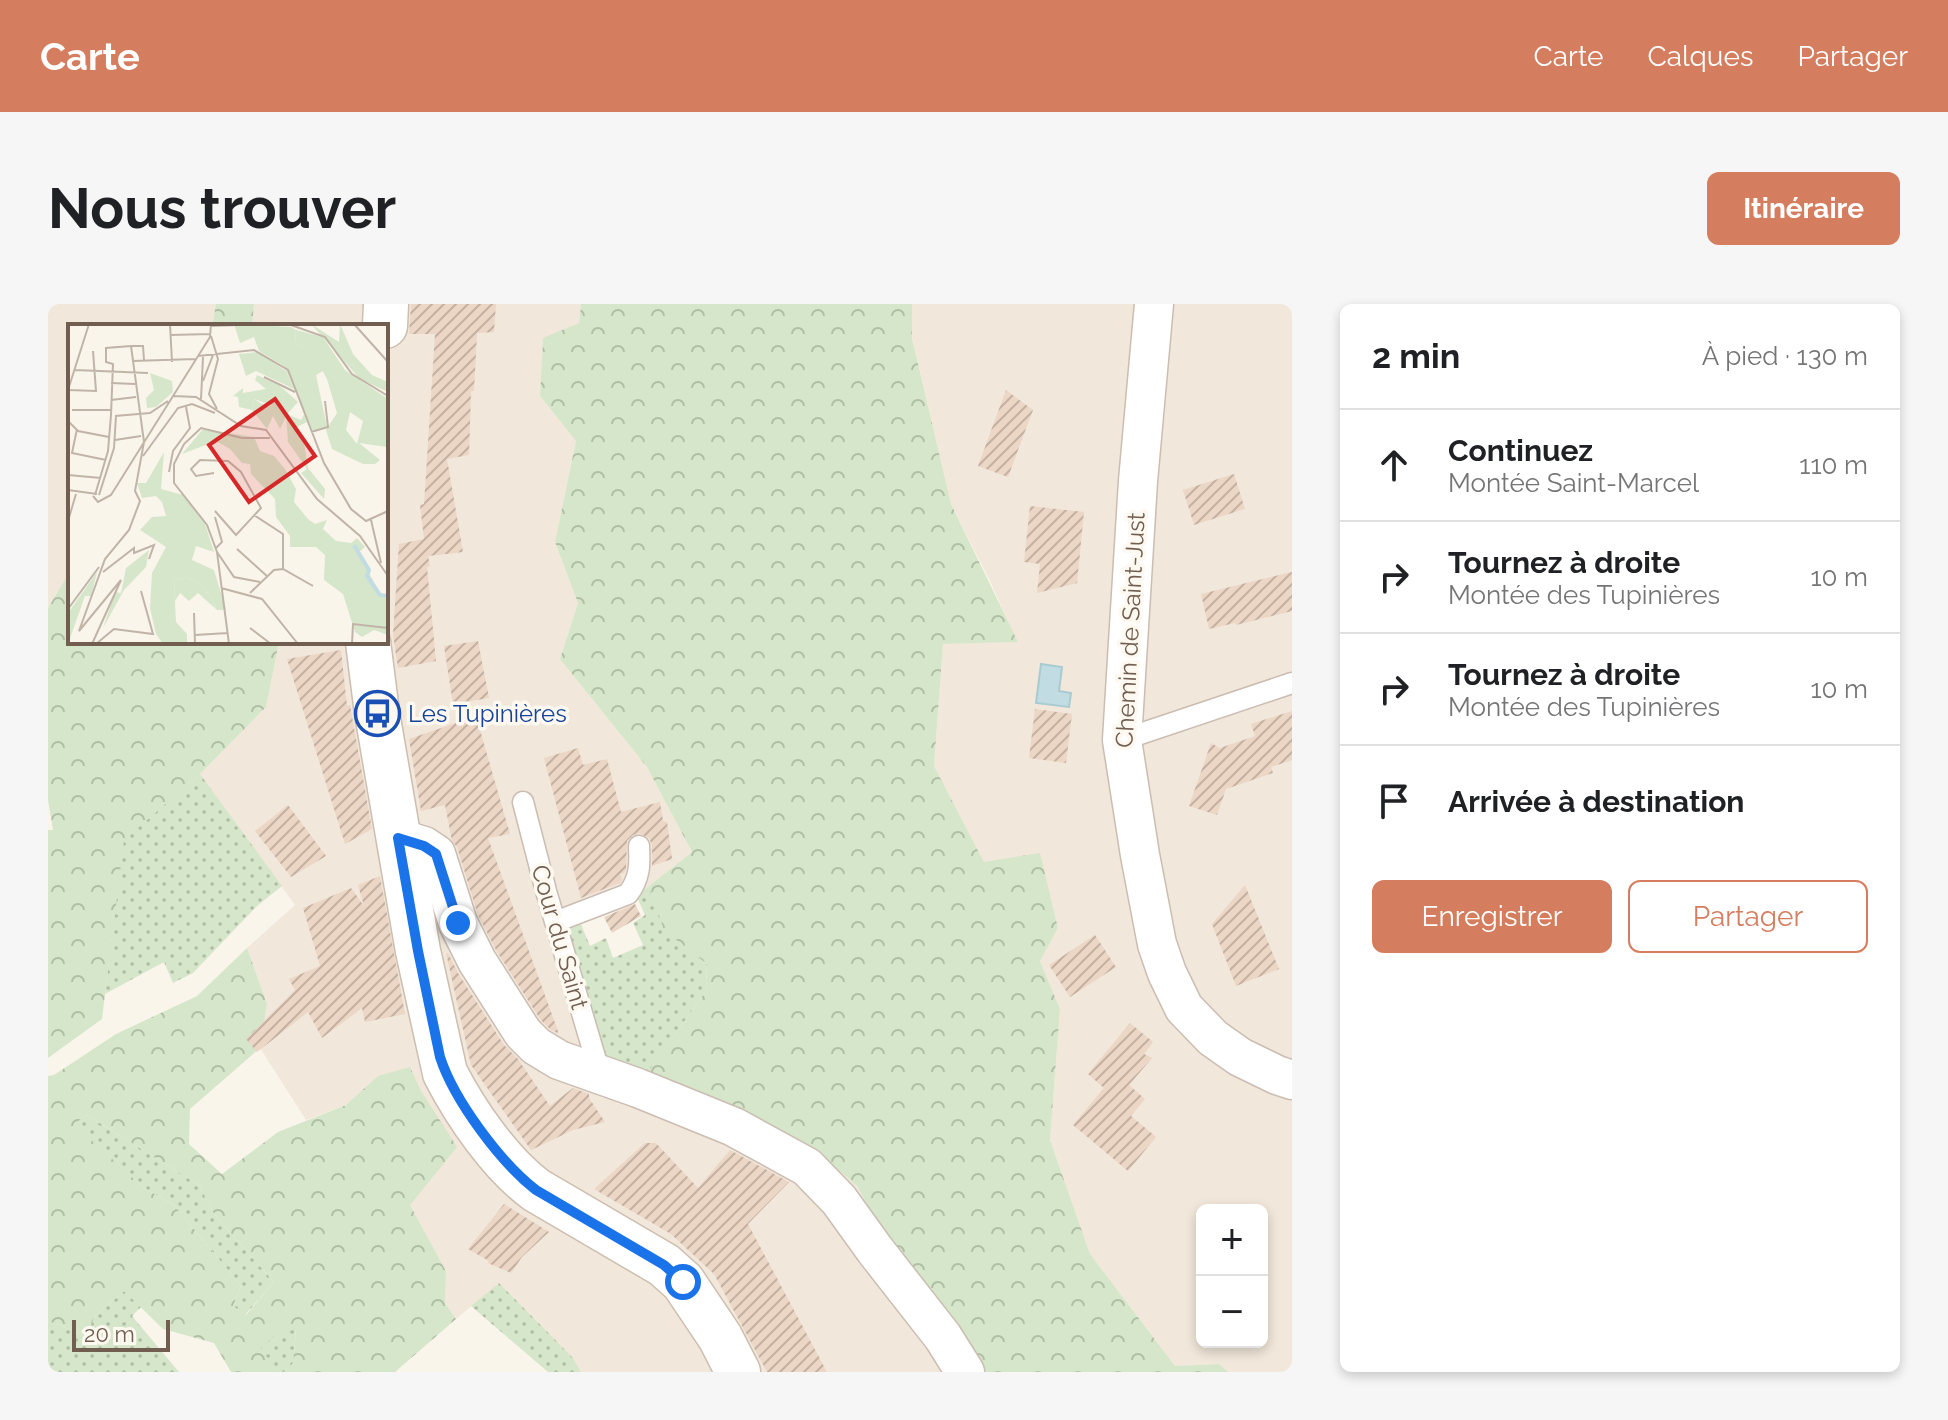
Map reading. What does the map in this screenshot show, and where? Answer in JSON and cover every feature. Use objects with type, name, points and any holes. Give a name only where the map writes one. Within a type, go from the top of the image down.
[{"type":"main road","points":[[385,324],[386,304]]},
{"type":"main road","points":[[368,644],[377,713],[418,951],[445,1073],[505,1162],[520,1178],[664,1265],[683,1282],[720,1337],[738,1372]]},
{"type":"street","name":"Chemin de Saint-Just","points":[[1154,304],[1138,481],[1122,740],[1140,855],[1157,944],[1184,1008],[1213,1038],[1240,1057],[1292,1080]]},
{"type":"street","points":[[398,838],[424,846],[436,854],[458,923],[477,961],[523,1033],[559,1060],[734,1127],[807,1167],[839,1200],[943,1337],[965,1372]]},
{"type":"lane","points":[[1122,740],[1292,683]]},
{"type":"lane","name":"Cour du Saint","points":[[523,802],[595,1057],[593,1072]]},
{"type":"lane","points":[[555,922],[628,894],[640,870],[639,846]]},
{"type":"shaded area","points":[[48,304],[216,304],[212,324],[68,324],[68,574],[48,608]]},
{"type":"shaded area","points":[[254,304],[581,304],[579,323],[543,339],[540,396],[576,441],[555,542],[578,603],[560,659],[647,767],[692,852],[619,906],[571,926],[566,938],[813,1155],[857,1186],[881,1232],[977,1353],[986,1372],[581,1372],[573,1358],[499,1283],[456,1319],[445,1303],[446,1271],[410,1205],[359,1093],[346,1105],[306,1120],[260,1048],[267,1004],[247,948],[295,905],[200,774],[266,707],[279,644],[388,644],[388,324],[252,324]]},
{"type":"shaded area","points":[[912,304],[1292,304],[1292,1372],[1228,1372],[1219,1364],[1175,1366],[1090,1254],[1050,1140],[1060,1009],[1040,961],[1058,928],[1040,854],[984,862],[934,766],[943,644],[1017,642],[951,504],[912,337]]},
{"type":"green space","points":[[216,304],[254,304],[252,324],[212,324]]},
{"type":"green space","points":[[581,304],[912,304],[912,338],[951,504],[1018,642],[943,644],[934,766],[984,862],[1040,853],[1058,928],[1040,961],[1060,1009],[1050,1140],[1090,1254],[1175,1366],[1219,1364],[1228,1372],[986,1372],[977,1353],[881,1232],[857,1186],[841,1172],[813,1155],[646,1075],[706,991],[707,964],[664,930],[649,886],[692,852],[647,767],[560,659],[578,603],[555,542],[576,441],[540,396],[543,338],[579,323]]},
{"type":"green space","points":[[68,574],[68,644],[279,644],[266,707],[200,774],[124,840],[102,1019],[48,1058],[48,830],[53,830],[48,800],[48,608]]},
{"type":"green space","points":[[200,774],[282,886],[257,906],[193,973],[173,983],[164,962],[105,994],[123,840]]},
{"type":"green space","points":[[649,886],[665,930],[707,964],[706,991],[646,1075],[600,1061],[566,938],[571,926],[580,922],[590,946],[606,938],[613,958],[643,945],[633,923],[645,915],[636,895]]},
{"type":"green space","points":[[247,948],[267,1004],[260,1048],[190,1109],[189,1144],[222,1174],[278,1132],[346,1105],[378,1076],[410,1067],[421,1091],[457,1147],[410,1205],[446,1271],[445,1303],[456,1319],[395,1372],[284,1372],[293,1363],[296,1330],[287,1325],[261,1348],[276,1372],[231,1372],[214,1343],[163,1329],[124,1291],[95,1316],[86,1336],[48,1321],[48,1076],[116,1034],[197,996]],"holes":[[[87,1115],[199,1185],[214,1214],[274,1282],[246,1315],[233,1306],[241,1286],[174,1205],[144,1188],[74,1124]]]},
{"type":"green space","points":[[87,1115],[199,1185],[214,1214],[274,1282],[245,1315],[233,1306],[241,1286],[174,1205],[144,1188],[73,1124]]},
{"type":"green space","points":[[499,1283],[573,1358],[581,1372],[548,1372],[471,1306]]},
{"type":"green space","points":[[124,1291],[142,1306],[132,1316],[179,1372],[48,1372],[48,1321],[86,1336],[95,1316]]},
{"type":"green space","points":[[287,1324],[296,1329],[293,1364],[284,1372],[276,1372],[260,1348]]},
{"type":"water","points":[[1041,664],[1062,667],[1059,691],[1071,693],[1069,707],[1036,703]]},
{"type":"building","points":[[411,304],[496,304],[494,332],[477,333],[469,455],[447,459],[463,552],[428,556],[436,661],[398,668],[393,635],[399,544],[424,539],[420,505],[424,504],[435,334],[409,334]]},
{"type":"building","points":[[1006,390],[1033,410],[1008,477],[978,466]]},
{"type":"building","points":[[1234,474],[1245,509],[1194,525],[1183,490]]},
{"type":"building","points":[[1030,506],[1084,512],[1077,583],[1037,593],[1040,564],[1024,562]]},
{"type":"building","points":[[1292,572],[1292,611],[1209,629],[1201,594]]},
{"type":"building","points":[[478,641],[489,698],[453,704],[444,646]]},
{"type":"building","points":[[341,650],[347,706],[350,705],[372,829],[345,844],[287,659]]},
{"type":"building","points":[[1035,709],[1072,714],[1066,763],[1029,758]]},
{"type":"building","points":[[1292,711],[1292,760],[1271,767],[1273,773],[1226,789],[1217,815],[1189,806],[1211,743],[1220,748],[1255,736],[1251,724]]},
{"type":"building","points":[[476,716],[510,834],[488,838],[559,1034],[540,1019],[496,950],[478,915],[457,847],[452,841],[445,805],[421,811],[409,739]]},
{"type":"building","points":[[578,748],[583,765],[607,759],[621,812],[660,802],[663,821],[667,822],[672,859],[652,866],[649,838],[639,833],[633,835],[627,841],[626,869],[620,874],[620,883],[581,898],[544,758]]},
{"type":"building","points":[[288,805],[326,856],[291,877],[255,831]]},
{"type":"building","points":[[380,876],[405,1014],[365,1022],[362,1008],[322,1038],[308,1012],[257,1052],[246,1039],[295,990],[289,979],[320,966],[303,908],[351,888],[364,906],[358,885]]},
{"type":"building","points":[[1245,885],[1279,969],[1236,986],[1212,924]]},
{"type":"building","points":[[635,904],[641,916],[612,933],[604,917]]},
{"type":"building","points":[[1095,935],[1116,967],[1070,997],[1049,965]]},
{"type":"building","points":[[446,953],[504,1045],[518,1059],[550,1106],[573,1088],[589,1094],[605,1122],[573,1130],[531,1150],[471,1065]]},
{"type":"building","points":[[1130,1023],[1153,1042],[1144,1054],[1152,1058],[1129,1085],[1145,1099],[1131,1116],[1156,1137],[1128,1171],[1073,1125],[1104,1088],[1088,1074]]},
{"type":"building","points":[[645,1143],[656,1143],[698,1188],[730,1150],[789,1182],[748,1224],[827,1372],[767,1372],[714,1274],[671,1234],[594,1189]]},
{"type":"building","points":[[504,1204],[549,1232],[522,1257],[511,1273],[488,1263],[468,1249]]},
{"type":"place","name":"Les Tupinières","points":[[377,713]]},
{"type":"route","points":[[458,923],[436,854],[424,846],[398,838],[440,1057],[455,1091],[505,1162],[520,1178],[664,1265],[683,1282]]}]
